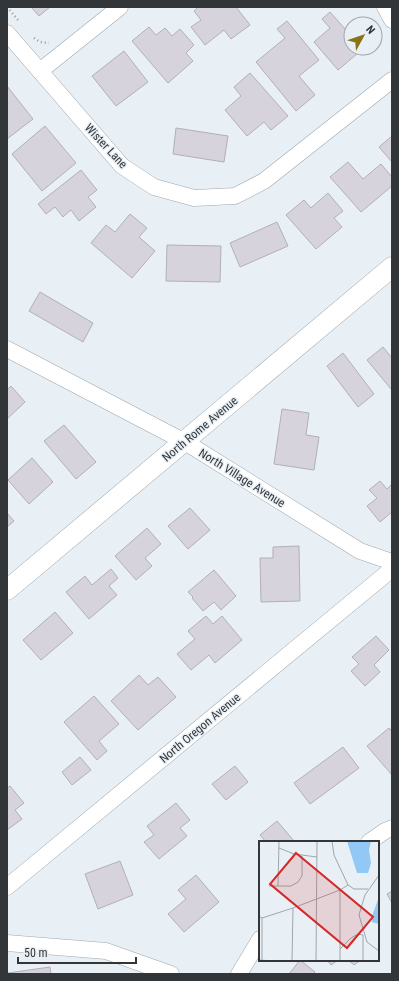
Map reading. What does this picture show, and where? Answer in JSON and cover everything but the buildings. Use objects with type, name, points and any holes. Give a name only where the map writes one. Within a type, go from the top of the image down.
[{"type":"street","points":[[40,71],[120,7]]},
{"type":"street","points":[[385,7],[392,20]]},
{"type":"street","name":"Wister Lane","points":[[7,33],[122,166],[154,187],[194,198],[235,196],[264,181],[392,80]]},
{"type":"street","name":"North Rome Avenue","points":[[7,590],[392,267]]},
{"type":"street","name":"North Village Avenue","points":[[7,349],[184,442],[360,551],[392,562]]},
{"type":"street","name":"North Oregon Avenue","points":[[7,887],[392,569]]},
{"type":"street","points":[[371,841],[392,828]]},
{"type":"street","points":[[239,974],[259,941]]},
{"type":"street","points":[[7,942],[106,951],[171,974]]},
{"type":"path","points":[[7,7],[22,24]]},
{"type":"path","points":[[31,36],[40,42],[52,43]]}]
